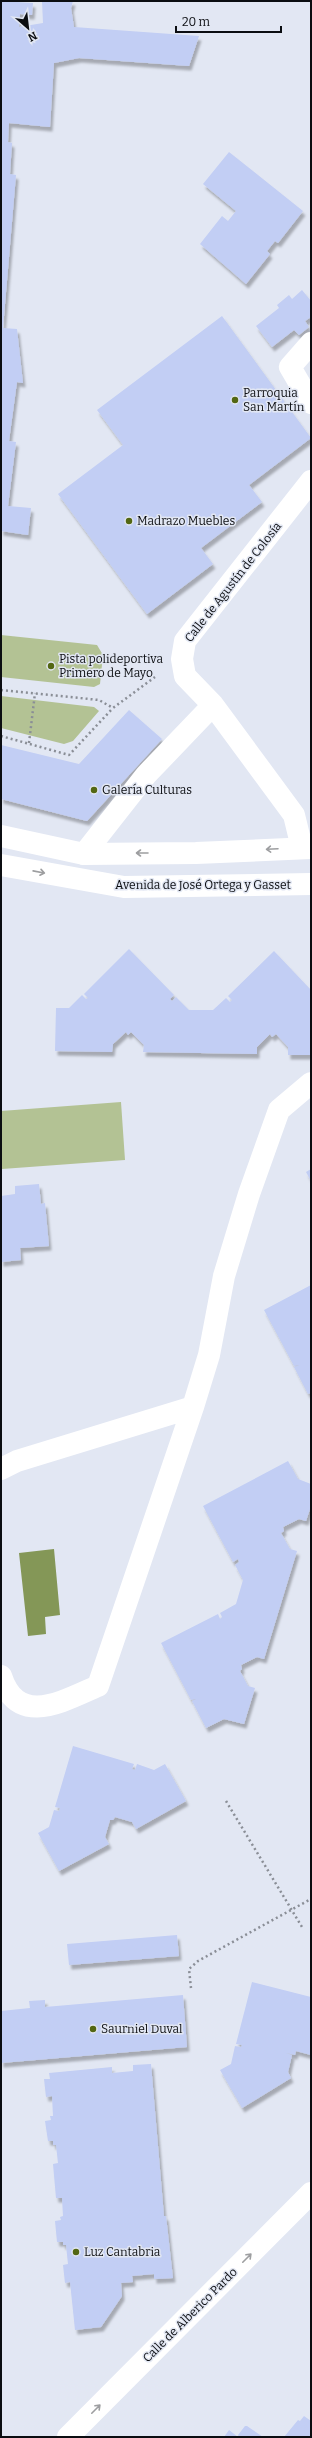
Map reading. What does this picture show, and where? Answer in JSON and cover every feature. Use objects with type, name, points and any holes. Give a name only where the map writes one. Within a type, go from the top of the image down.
[{"type":"street","points":[[311,343],[290,367],[311,403]]},
{"type":"street","name":"Calle de Agustín de Colosía","points":[[307,848],[294,816],[214,705],[185,676],[182,659],[185,640],[311,481]]},
{"type":"street","points":[[84,854],[146,776],[214,705]]},
{"type":"street","points":[[1,836],[84,854],[196,853],[307,848]]},
{"type":"street","name":"Avenida de José Ortega y Gasset","points":[[1,865],[124,887],[311,884]]},
{"type":"street","points":[[1,1676],[6,1692],[21,1704],[50,1706],[98,1686],[193,1407],[209,1355],[224,1276],[249,1194],[279,1110],[311,1083]]},
{"type":"street","points":[[1,1469],[16,1461],[193,1407]]},
{"type":"street","name":"Calle de Alberico Pardo","points":[[68,2437],[311,2193]]},
{"type":"path","points":[[1,736],[69,755],[113,708],[182,659]]},
{"type":"path","points":[[1,690],[99,700],[113,708]]},
{"type":"path","points":[[29,743],[35,693]]},
{"type":"path","points":[[226,1801],[302,1927]]},
{"type":"path","points":[[191,1988],[189,1969],[198,1961],[311,1899]]},
{"type":"shaded area","name":"Pista polideportiva Primero de Mayo","points":[[1,635],[97,645],[103,655],[100,684],[94,687],[1,677]]},
{"type":"shaded area","points":[[1,696],[94,707],[99,711],[73,741],[64,744],[1,728]]},
{"type":"shaded area","points":[[121,1102],[125,1160],[2,1169],[1,1111]]},
{"type":"shaded area","points":[[54,1549],[60,1615],[45,1617],[46,1634],[28,1636],[19,1553]]},
{"type":"building","points":[[1,1],[33,3],[32,15],[20,14],[19,27],[43,23],[42,1],[73,1],[71,8],[74,27],[199,36],[189,66],[79,58],[54,63],[50,127],[9,123],[8,142],[12,143],[10,174],[16,175],[3,328],[17,329],[23,383],[17,382],[9,441],[16,442],[8,506],[31,508],[28,535],[1,531]]},
{"type":"building","points":[[229,152],[303,211],[278,243],[275,241],[267,251],[270,254],[246,284],[200,244],[222,216],[228,221],[236,211],[203,184]]},
{"type":"building","points":[[302,290],[311,301],[311,317],[305,321],[309,327],[299,335],[294,330],[272,347],[256,326],[279,308],[277,305],[289,295],[292,299]]},
{"type":"building","points":[[222,316],[311,438],[249,485],[262,502],[201,548],[213,564],[147,614],[58,494],[123,445],[97,410]]},
{"type":"building","points":[[129,710],[162,739],[87,821],[1,799],[1,745],[79,764]]},
{"type":"building","points":[[129,949],[174,995],[170,999],[172,1001],[176,997],[189,1010],[213,1010],[226,998],[230,1002],[232,1000],[228,996],[274,951],[311,990],[311,1055],[288,1055],[288,1047],[276,1034],[272,1037],[270,1034],[257,1047],[257,1054],[143,1052],[144,1045],[131,1032],[128,1035],[126,1032],[113,1044],[112,1052],[55,1051],[56,1008],[69,1008],[82,995],[86,999],[88,998],[84,994]]},
{"type":"building","points":[[311,1169],[311,1181],[306,1172]]},
{"type":"building","points":[[39,1184],[41,1204],[45,1203],[49,1246],[20,1248],[21,1260],[1,1262],[1,1196],[15,1194],[15,1186]]},
{"type":"building","points":[[311,1285],[311,1393],[308,1394],[294,1367],[299,1365],[294,1366],[264,1310]]},
{"type":"building","points":[[288,1461],[298,1479],[311,1484],[311,1506],[306,1521],[299,1519],[283,1527],[284,1531],[281,1533],[290,1549],[297,1551],[264,1659],[257,1657],[241,1665],[242,1669],[240,1671],[248,1686],[255,1688],[244,1724],[224,1719],[206,1728],[192,1701],[196,1699],[191,1700],[161,1643],[218,1614],[220,1619],[222,1617],[220,1613],[236,1604],[243,1580],[235,1565],[239,1562],[238,1559],[233,1562],[203,1506]]},
{"type":"building","points":[[73,1746],[134,1764],[132,1769],[135,1770],[137,1764],[154,1770],[165,1764],[186,1801],[136,1829],[132,1822],[115,1817],[113,1820],[110,1820],[105,1837],[109,1844],[59,1871],[38,1833],[49,1827],[54,1810],[59,1811],[60,1808],[55,1807]]},
{"type":"building","points":[[177,1935],[179,1956],[69,1965],[67,1944]]},
{"type":"building","points":[[252,1982],[311,1997],[311,2055],[296,2051],[295,2055],[286,2053],[292,2055],[288,2072],[291,2078],[242,2108],[220,2070],[231,2064],[235,2046],[241,2047],[242,2045],[236,2044]]},
{"type":"building","name":"Saurniel Duval","points":[[183,1995],[187,2047],[1,2063],[1,2011],[30,2008],[29,2001],[45,2000],[45,2007]]},
{"type":"building","points":[[151,2064],[164,2216],[166,2216],[173,2278],[154,2279],[154,2274],[132,2276],[133,2282],[121,2283],[122,2296],[101,2327],[75,2330],[70,2282],[65,2283],[63,2265],[68,2264],[66,2245],[63,2245],[63,2242],[57,2242],[55,2221],[61,2220],[60,2217],[63,2216],[62,2198],[56,2198],[53,2164],[58,2163],[56,2145],[53,2145],[53,2141],[48,2141],[45,2121],[51,2120],[50,2116],[53,2116],[52,2096],[46,2097],[44,2079],[50,2079],[49,2073],[112,2067],[112,2073],[133,2071],[133,2065]]},
{"type":"building","points":[[304,2416],[311,2421],[311,2437],[284,2437],[298,2420],[300,2421]]},
{"type":"building","points":[[245,2426],[263,2437],[239,2437],[238,2435]]},
{"type":"building","points":[[229,2430],[238,2437],[224,2437]]},
{"type":"place","name":"Parroquia San Martín","points":[[235,400]]},
{"type":"place","name":"Madrazo Muebles","points":[[129,521]]},
{"type":"place","name":"Pista polideportiva Primero de Mayo","points":[[51,666]]},
{"type":"place","name":"Galería Culturas","points":[[94,790]]},
{"type":"place","name":"Saurniel Duval","points":[[93,2029]]},
{"type":"place","name":"Luz Cantabria","points":[[76,2252]]}]
